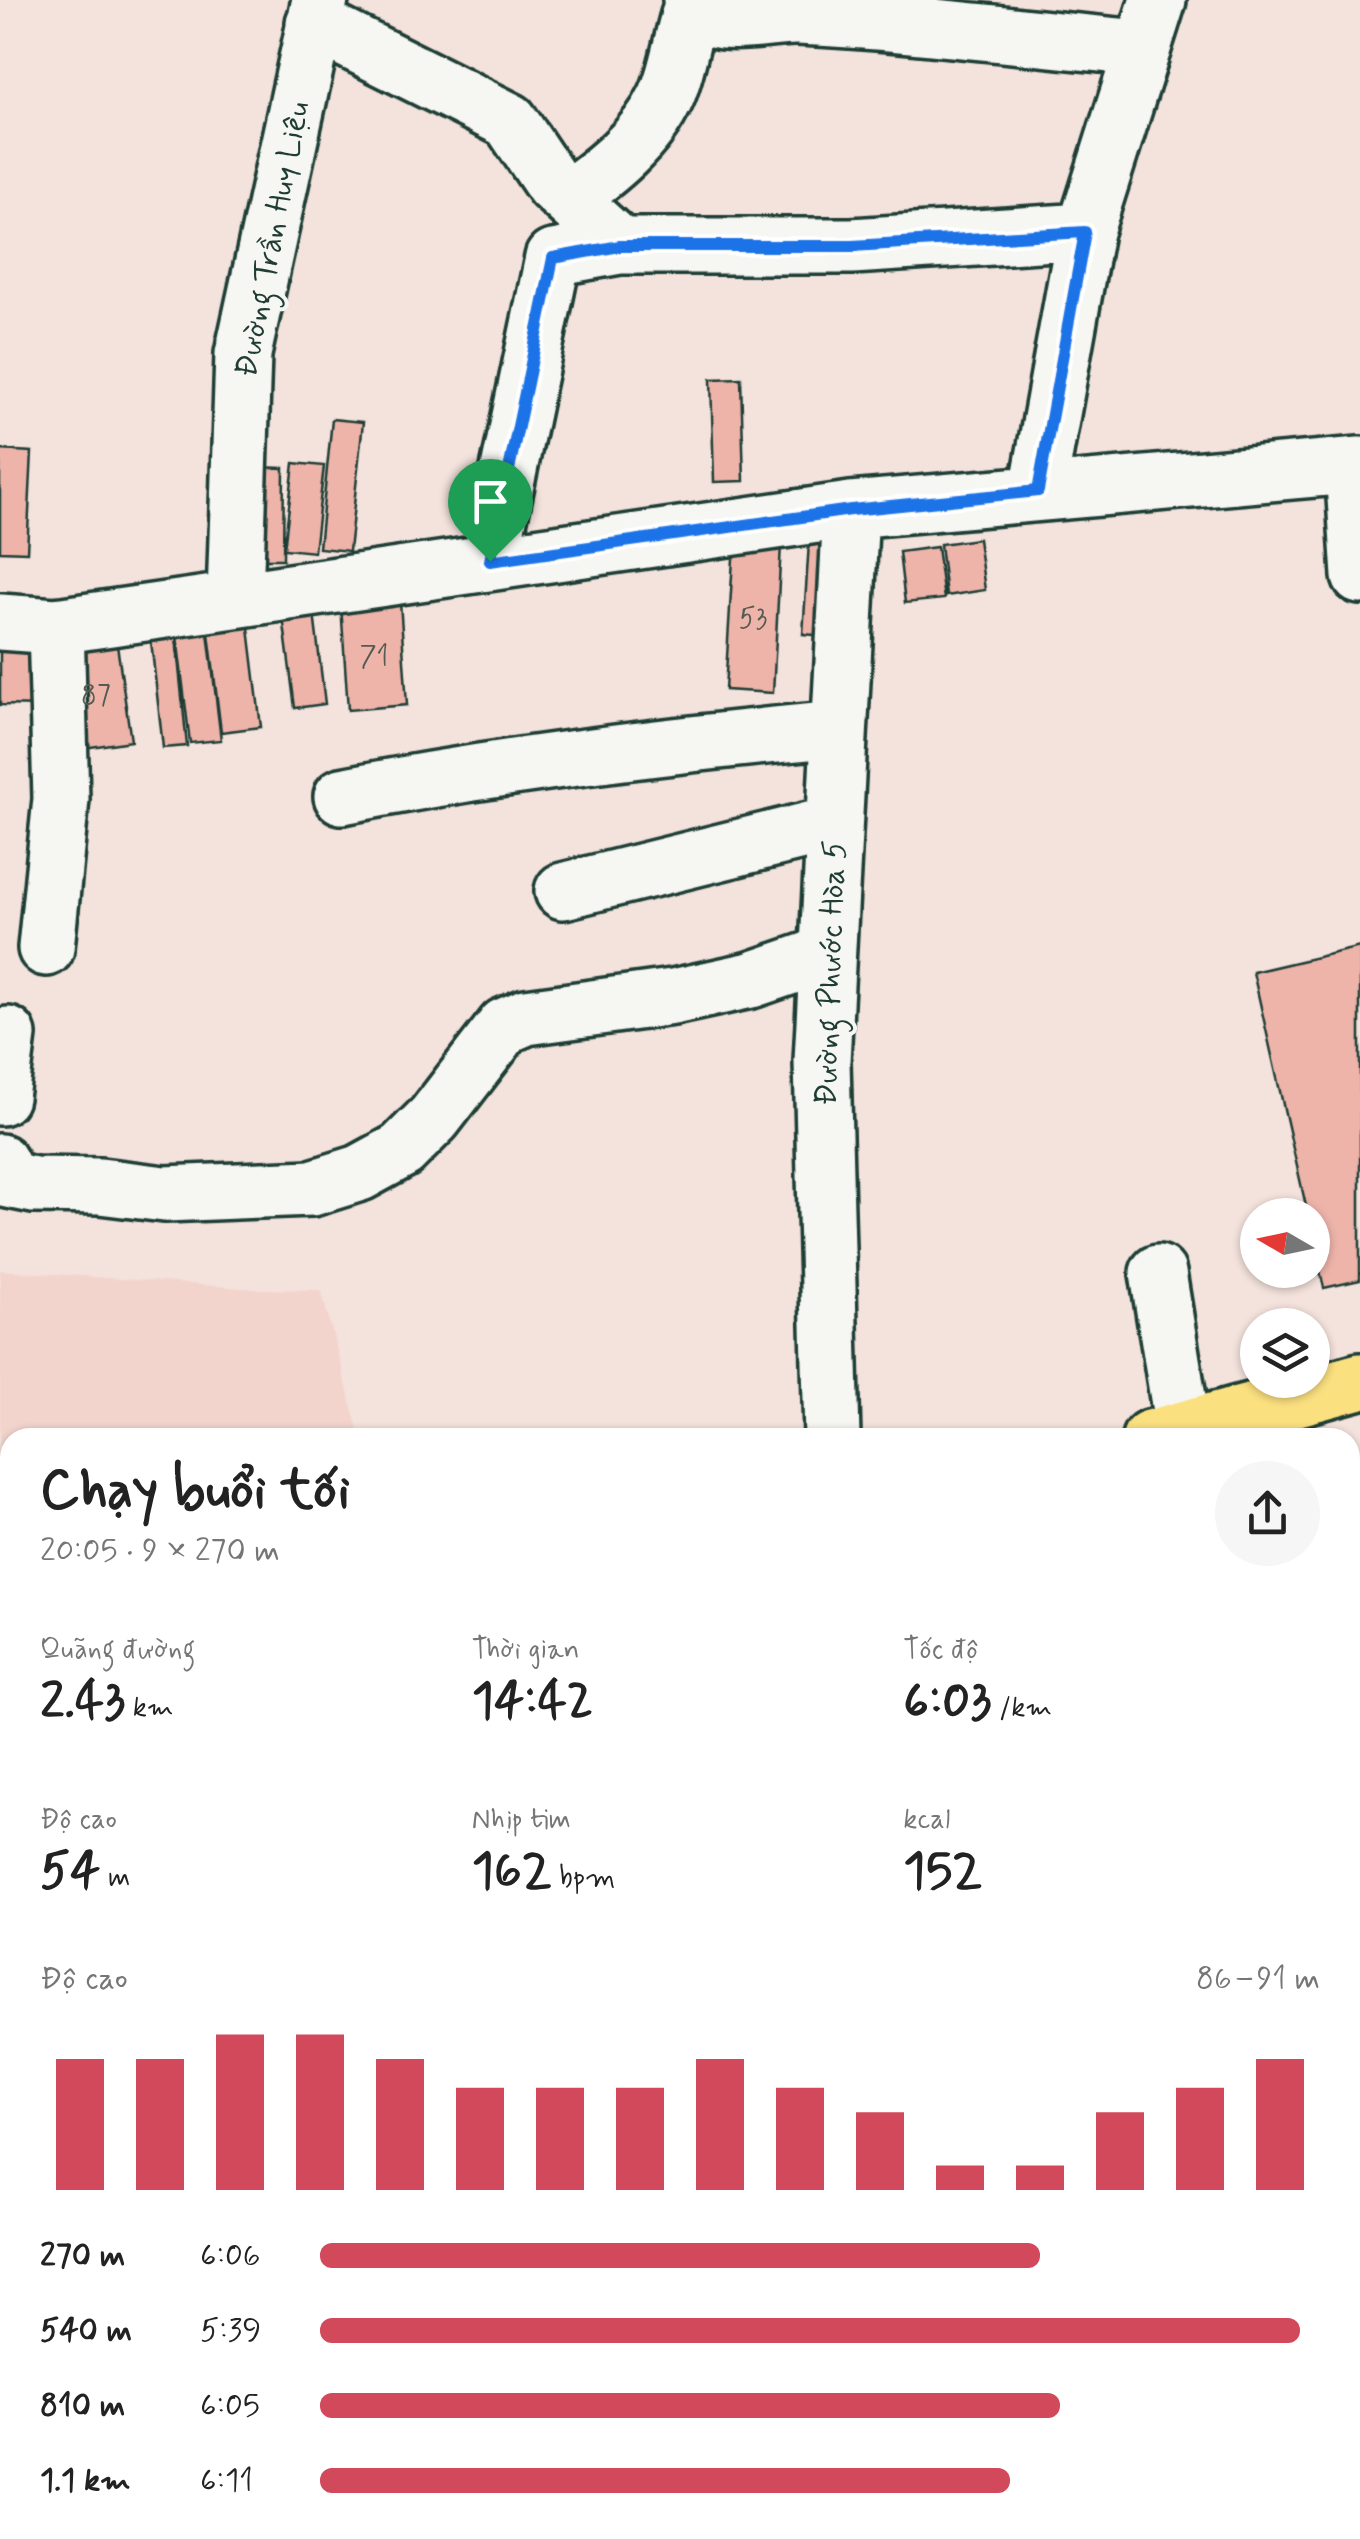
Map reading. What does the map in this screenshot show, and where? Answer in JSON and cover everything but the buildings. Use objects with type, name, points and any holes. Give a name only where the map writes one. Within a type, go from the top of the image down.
[{"type":"main road","points":[[1186,1428],[1360,1381]]},
{"type":"street","points":[[692,3],[704,16],[727,22],[794,17],[1150,24],[1085,232],[1038,491]]},
{"type":"street","points":[[568,198],[638,139],[667,96],[692,3]]},
{"type":"street","points":[[318,12],[510,121],[554,185],[620,246]]},
{"type":"street","name":"Đường Trần Huy Liệu","points":[[235,599],[242,354],[318,12]]},
{"type":"street","points":[[490,561],[553,258],[620,246],[852,246],[1085,232]]},
{"type":"street","points":[[0,622],[56,626],[851,510],[1357,465],[1360,576]]},
{"type":"street","name":"Đường Phước Hòa 5","points":[[832,1428],[822,1061],[851,510]]},
{"type":"street","points":[[46,948],[61,799],[56,626]]},
{"type":"street","points":[[342,796],[434,778],[725,739],[839,729]]},
{"type":"street","points":[[563,891],[834,824]]},
{"type":"street","points":[[0,1162],[9,1180],[34,1185],[100,1186],[165,1194],[312,1188],[360,1173],[402,1150],[434,1118],[505,1026],[526,1018],[673,997],[751,980],[828,954]]},
{"type":"street","points":[[0,1098],[8,1035]]},
{"type":"street","points":[[1158,1273],[1167,1428]]},
{"type":"shaded area","points":[[0,1270],[255,1289],[321,1290],[358,1428],[0,1428]]},
{"type":"route","points":[[1085,232],[1038,491],[851,510],[490,561],[553,258],[620,246],[852,246],[1085,232]]}]
